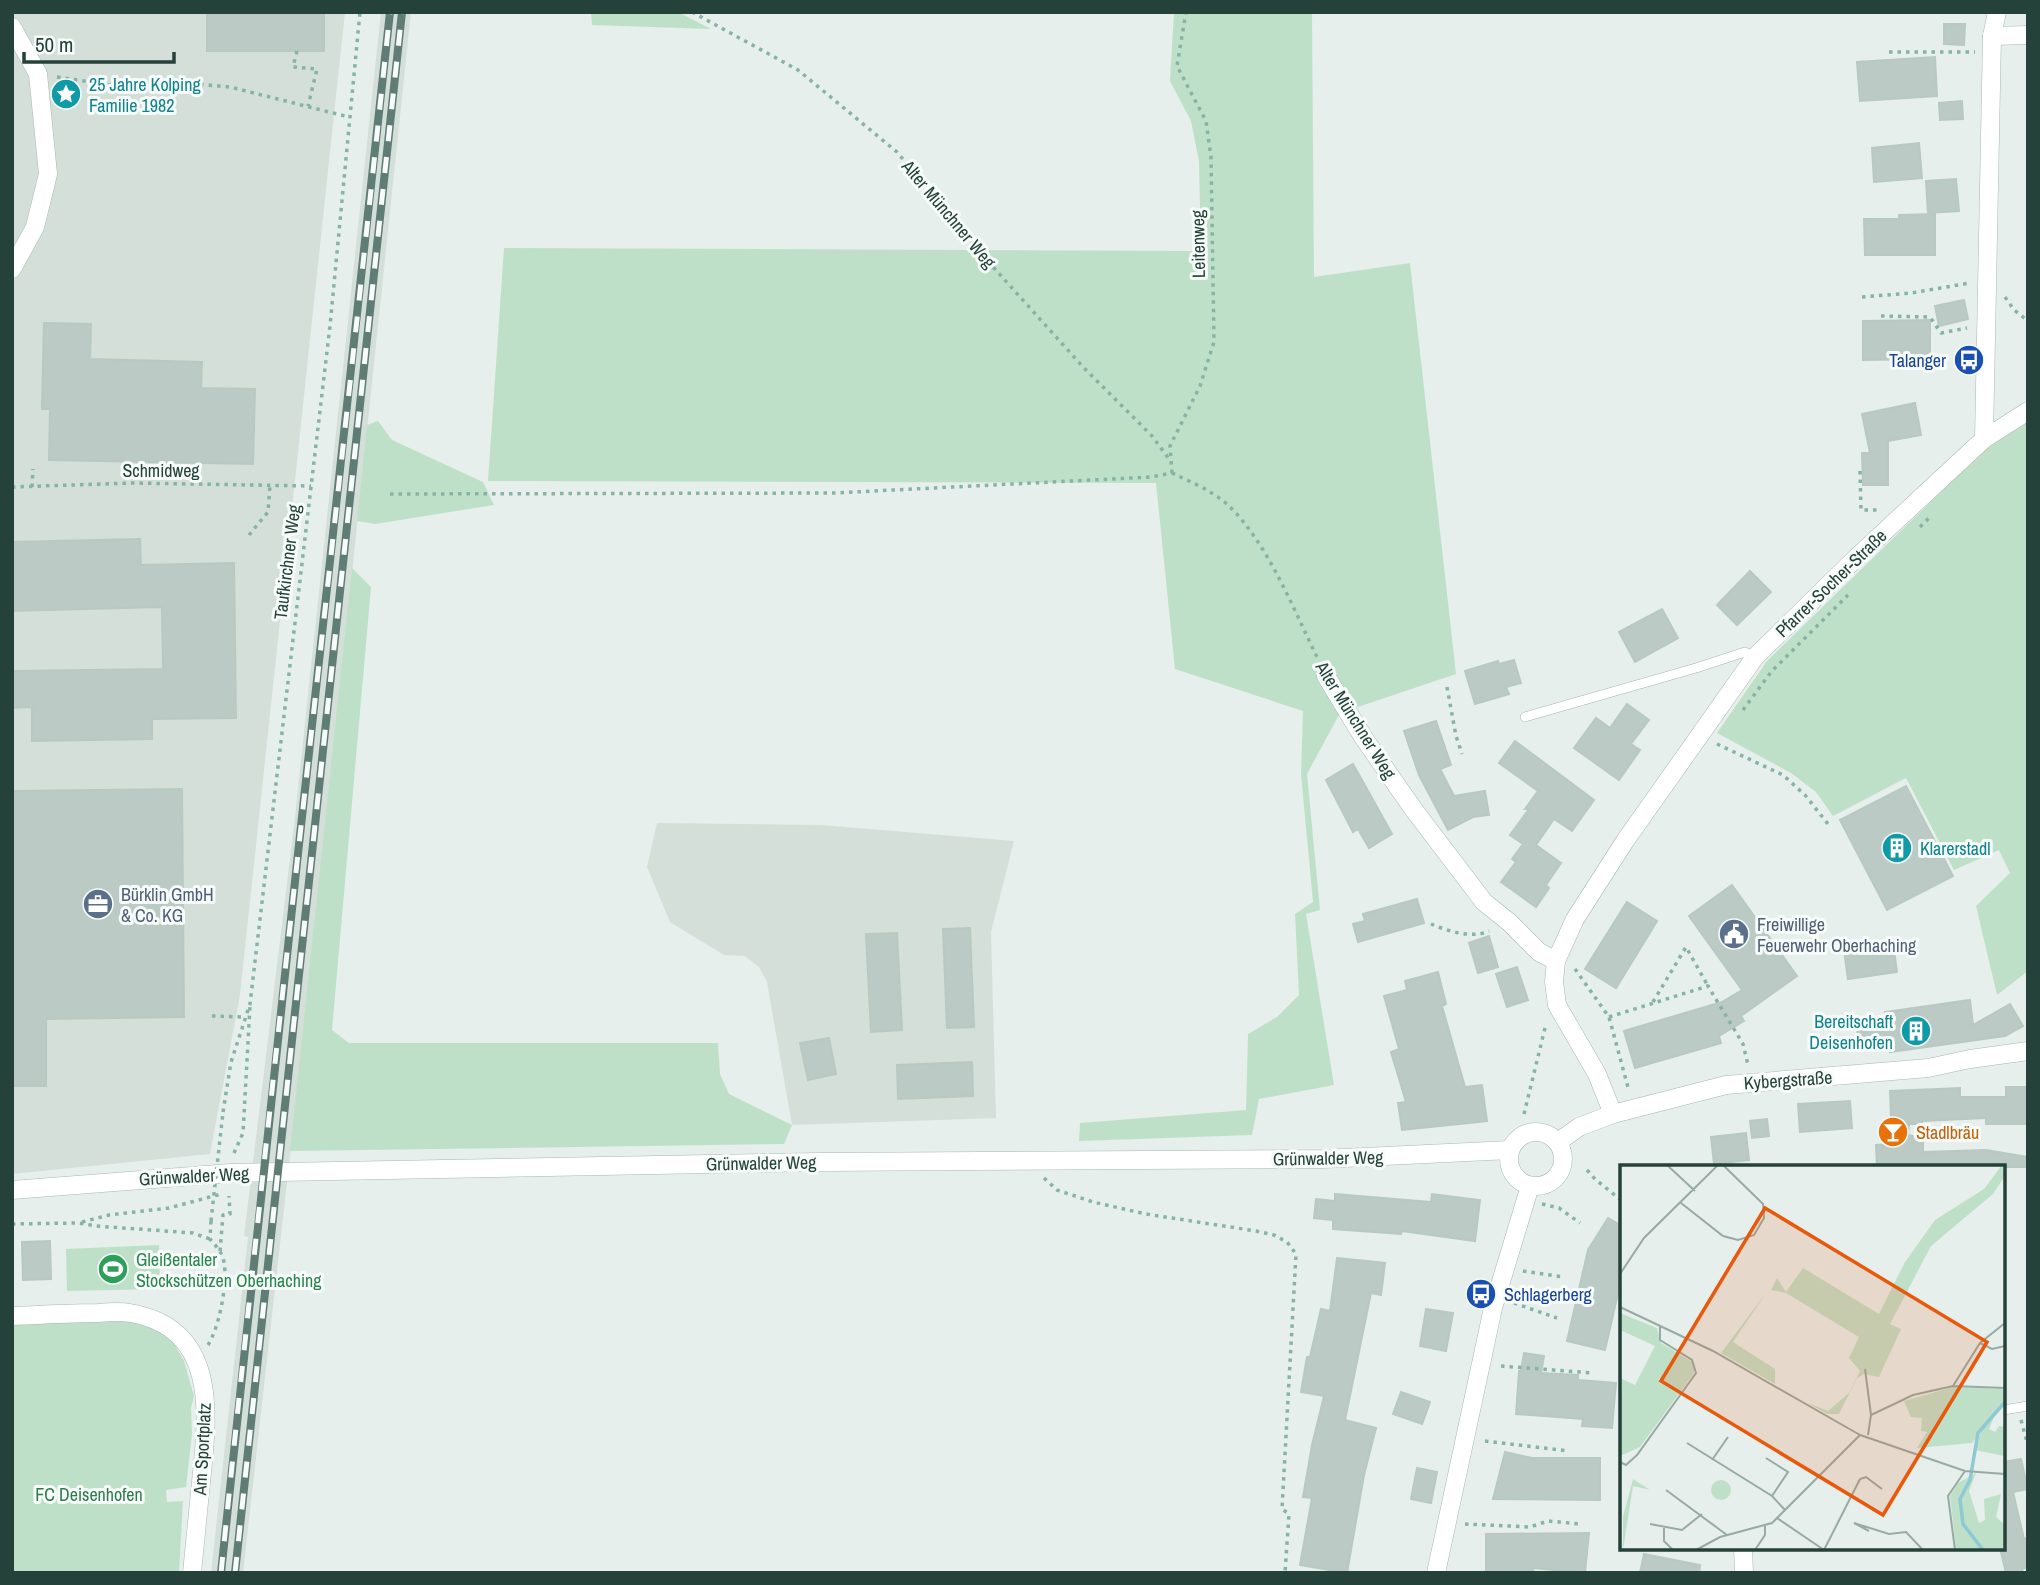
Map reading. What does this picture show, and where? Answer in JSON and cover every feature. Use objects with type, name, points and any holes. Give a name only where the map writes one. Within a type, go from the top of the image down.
[{"type":"street","points":[[1984,439],[1992,44],[1997,12]]},
{"type":"street","points":[[12,27],[38,74],[48,174],[35,227],[12,269]]},
{"type":"street","points":[[1992,44],[2028,35]]},
{"type":"street","points":[[1984,439],[2028,411]]},
{"type":"street","name":"Pfarrer-Socher-Straße","points":[[1613,1114],[1597,1074],[1557,1005],[1554,982],[1556,961],[1582,908],[1625,841],[1755,657],[1857,557],[1984,439]]},
{"type":"street","name":"Alter Münchner Weg","points":[[1326,676],[1363,737],[1414,810],[1484,902],[1539,952],[1556,961]]},
{"type":"street","name":"Kybergstraße","points":[[1558,1142],[1579,1127],[1613,1114],[1726,1085],[1928,1068],[2028,1051]]},
{"type":"street","points":[[1535,1132],[1544,1133],[1558,1142],[1563,1152],[1563,1163],[1552,1182],[1530,1186],[1515,1177],[1510,1168],[1510,1150],[1519,1137],[1535,1132]]},
{"type":"street","name":"Grünwalder Weg","points":[[12,1190],[231,1173],[1042,1159],[1323,1159],[1510,1150]]},
{"type":"street","points":[[1436,1573],[1496,1297],[1530,1186]]},
{"type":"street","name":"Am Sportplatz","points":[[12,1316],[128,1312],[158,1320],[178,1335],[197,1364],[205,1390],[207,1423],[192,1573]]},
{"type":"street","points":[[1743,1550],[1744,1573]]},
{"type":"lane","points":[[1525,717],[1745,652],[1755,657]]},
{"type":"lane","points":[[2005,1410],[2023,1407]]},
{"type":"path","name":"Taufkirchner Weg","points":[[210,1239],[231,1062],[250,1004],[330,326],[360,12]]},
{"type":"path","name":"Alter Münchner Weg","points":[[692,12],[798,70],[897,152],[994,268],[1084,368],[1152,436],[1169,459]]},
{"type":"path","name":"Leitenweg","points":[[1169,459],[1170,446],[1200,386],[1214,342],[1209,145],[1206,121],[1177,66],[1186,12]]},
{"type":"path","points":[[1889,52],[1992,44]]},
{"type":"path","points":[[297,51],[293,67],[317,69],[308,106]]},
{"type":"path","points":[[38,74],[143,90],[196,84],[230,87],[349,117]]},
{"type":"path","points":[[1862,297],[1911,293],[1968,282],[2001,291],[2014,310],[2028,321]]},
{"type":"path","points":[[1881,316],[1930,317],[1941,333],[1987,325]]},
{"type":"path","points":[[390,494],[834,493],[1151,477],[1172,473],[1169,459]]},
{"type":"path","points":[[32,487],[33,469]]},
{"type":"path","points":[[1860,471],[1861,510],[1873,510]]},
{"type":"path","name":"Alter Münchner Weg","points":[[1172,473],[1200,486],[1228,506],[1266,553],[1326,676]]},
{"type":"path","name":"Schmidweg","points":[[12,487],[132,483],[311,486]]},
{"type":"path","points":[[249,535],[268,512],[270,485]]},
{"type":"path","points":[[1917,529],[1936,512]]},
{"type":"path","points":[[1740,713],[1771,672],[1855,587]]},
{"type":"path","points":[[1447,687],[1462,754]]},
{"type":"path","points":[[1700,735],[1783,775],[1805,794],[1828,824]]},
{"type":"path","points":[[1711,753],[1717,744]]},
{"type":"path","points":[[1431,924],[1446,930],[1482,934],[1509,922]]},
{"type":"path","points":[[1652,1004],[1686,947],[1743,1044],[1751,1083]]},
{"type":"path","points":[[1556,961],[1574,967],[1609,1017],[1634,1108]]},
{"type":"path","points":[[1609,1017],[1708,986]]},
{"type":"path","points":[[231,1160],[243,1133],[250,1004]]},
{"type":"path","points":[[1524,1114],[1548,1013],[1557,1005]]},
{"type":"path","points":[[212,1016],[244,1017]]},
{"type":"path","points":[[1042,1159],[1042,1177],[1057,1191],[1146,1214],[1274,1235],[1287,1242],[1296,1254],[1282,1509],[1289,1514],[1285,1573]]},
{"type":"path","points":[[1587,1170],[1620,1199]]},
{"type":"path","points":[[79,1223],[109,1215],[169,1208],[217,1197],[223,1192]]},
{"type":"path","points":[[220,1251],[223,1215],[230,1214],[229,1196]]},
{"type":"path","points":[[1559,1208],[1580,1223]]},
{"type":"path","points":[[12,1224],[79,1223],[193,1233],[210,1239],[220,1251],[225,1264],[218,1322],[197,1364]]},
{"type":"path","points":[[1522,1270],[1564,1278]]},
{"type":"path","points":[[1496,1297],[1557,1318]]},
{"type":"path","points":[[1501,1366],[1593,1373]]},
{"type":"path","points":[[2023,1407],[2028,1446]]},
{"type":"path","points":[[1485,1441],[1569,1451]]},
{"type":"path","points":[[1465,1524],[1530,1527],[1548,1521],[1581,1524]]},
{"type":"shaded area","points":[[12,12],[345,12],[240,995],[210,1154],[12,1174]]},
{"type":"shaded area","points":[[381,12],[411,12],[302,1049],[243,1573],[211,1573],[248,1237],[244,1236],[294,826]]},
{"type":"shaded area","points":[[657,823],[821,825],[1014,841],[991,932],[996,1118],[792,1125],[767,982],[759,967],[745,956],[724,955],[670,922],[647,867]]},
{"type":"green space","points":[[591,12],[678,12],[711,29],[592,25]]},
{"type":"green space","points":[[1174,12],[1312,12],[1314,277],[1410,263],[1456,674],[1340,713],[1307,774],[1320,910],[1306,914],[1334,1085],[1259,1099],[1252,1135],[1079,1141],[1080,1123],[1246,1110],[1248,1034],[1277,1017],[1299,995],[1295,914],[1313,902],[1301,774],[1303,711],[1175,669],[1156,483],[488,481],[504,248],[1201,251],[1199,161],[1191,121],[1170,81]]},
{"type":"green space","points":[[2028,418],[2028,971],[1997,995],[1976,906],[2010,873],[1999,850],[1954,870],[1906,778],[1833,816],[1816,792],[1791,773],[1717,733],[1767,661],[1989,445]]},
{"type":"green space","points":[[378,421],[392,440],[483,482],[494,505],[375,524],[357,521],[367,425]]},
{"type":"green space","points":[[352,568],[371,587],[332,1030],[349,1043],[718,1043],[720,1074],[729,1094],[792,1125],[784,1144],[290,1151]]},
{"type":"green space","name":"Gleißentaler Stockschützen Oberhaching","points":[[159,1245],[160,1289],[67,1291],[66,1249]]},
{"type":"green space","name":"FC Deisenhofen","points":[[127,1319],[153,1327],[172,1340],[184,1361],[194,1396],[186,1487],[166,1490],[167,1502],[183,1501],[179,1573],[12,1573],[12,1324]]},
{"type":"building","points":[[207,12],[324,12],[324,51],[207,51]]},
{"type":"building","points":[[1944,24],[1965,24],[1964,45],[1944,44]]},
{"type":"building","points":[[1935,57],[1937,96],[1860,101],[1857,62]]},
{"type":"building","points":[[1962,101],[1963,119],[1940,120],[1939,103]]},
{"type":"building","points":[[1919,143],[1922,178],[1874,182],[1872,148]]},
{"type":"building","points":[[1956,179],[1959,211],[1928,213],[1926,181]]},
{"type":"building","points":[[1935,214],[1935,255],[1865,255],[1864,219],[1899,219],[1899,215]]},
{"type":"building","points":[[1964,300],[1968,319],[1939,326],[1935,306]]},
{"type":"building","points":[[1930,320],[1930,359],[1863,360],[1863,321]]},
{"type":"building","points":[[44,323],[91,324],[90,359],[202,362],[201,388],[255,389],[253,464],[49,460],[50,409],[42,409]]},
{"type":"building","points":[[1915,403],[1921,435],[1888,441],[1888,485],[1863,485],[1862,453],[1870,453],[1862,414]]},
{"type":"building","points":[[140,539],[141,565],[234,563],[236,718],[152,719],[152,739],[32,741],[32,707],[12,708],[12,671],[163,669],[162,607],[12,611],[12,542]]},
{"type":"building","points":[[1750,571],[1771,592],[1737,625],[1717,605]]},
{"type":"building","points":[[1662,609],[1678,638],[1635,662],[1619,632]]},
{"type":"building","points":[[1514,660],[1521,683],[1506,687],[1509,694],[1475,704],[1465,671],[1498,661],[1499,664]]},
{"type":"building","points":[[1627,704],[1649,720],[1631,744],[1640,750],[1619,780],[1574,748],[1596,718],[1610,728]]},
{"type":"building","points":[[1436,721],[1451,765],[1440,769],[1454,796],[1485,791],[1489,815],[1473,817],[1448,830],[1419,775],[1404,731]]},
{"type":"building","points":[[1515,741],[1594,800],[1572,831],[1554,819],[1536,845],[1561,863],[1546,885],[1549,888],[1536,907],[1501,882],[1516,862],[1512,859],[1523,844],[1510,835],[1538,791],[1499,763]]},
{"type":"building","points":[[1353,764],[1392,834],[1369,848],[1358,829],[1353,832],[1326,780]]},
{"type":"building","name":"Klarerstadl","points":[[1906,786],[1953,876],[1887,910],[1840,820]]},
{"type":"building","name":"Bürklin GmbH & Co. KG","points":[[182,789],[184,1017],[46,1019],[46,1086],[12,1086],[12,791]]},
{"type":"building","points":[[1732,885],[1797,976],[1741,1016],[1744,1021],[1719,1036],[1721,1043],[1635,1068],[1624,1031],[1722,1002],[1742,990],[1689,916]]},
{"type":"building","points":[[1417,899],[1424,923],[1358,942],[1353,924],[1365,921],[1363,914]]},
{"type":"building","points":[[1627,902],[1657,921],[1616,988],[1585,969]]},
{"type":"building","points":[[970,928],[974,1027],[947,1028],[943,929]]},
{"type":"building","points":[[897,933],[902,1030],[871,1032],[866,934]]},
{"type":"building","points":[[1489,936],[1498,967],[1478,973],[1469,943]]},
{"type":"building","points":[[1893,943],[1897,972],[1848,979],[1844,950]]},
{"type":"building","points":[[1517,967],[1528,1000],[1507,1007],[1496,974]]},
{"type":"building","points":[[1438,972],[1446,1004],[1442,1006],[1465,1087],[1482,1085],[1487,1121],[1402,1130],[1398,1103],[1406,1102],[1391,1052],[1399,1049],[1384,996],[1407,990],[1405,981]]},
{"type":"building","name":"Bereitschaft Deisenhofen","points":[[1970,1000],[1973,1025],[2010,1004],[2023,1026],[2005,1036],[1890,1052],[1889,1045],[1860,1049],[1856,1022],[1886,1018],[1885,1012]]},
{"type":"building","points":[[829,1038],[836,1074],[808,1080],[800,1043]]},
{"type":"building","points":[[972,1062],[973,1096],[898,1099],[897,1065]]},
{"type":"building","points":[[2006,1087],[2028,1087],[2028,1124],[1986,1124],[1986,1118],[1922,1121],[1922,1124],[1909,1124],[1908,1135],[1923,1138],[1923,1152],[1986,1150],[2028,1157],[2028,1167],[1877,1165],[1876,1145],[1892,1144],[1890,1091],[1960,1088],[1960,1097],[2006,1097]]},
{"type":"building","points":[[1850,1101],[1852,1128],[1800,1132],[1798,1104]]},
{"type":"building","points":[[1767,1119],[1769,1136],[1752,1138],[1750,1121]]},
{"type":"building","points":[[1746,1133],[1749,1160],[1714,1164],[1711,1137]]},
{"type":"building","points":[[1335,1194],[1431,1202],[1432,1194],[1480,1200],[1475,1241],[1402,1231],[1401,1234],[1333,1229],[1333,1220],[1314,1218],[1316,1199],[1335,1201]]},
{"type":"building","points":[[1608,1218],[1620,1225],[1620,1285],[1605,1350],[1567,1341],[1588,1250]]},
{"type":"building","points":[[50,1241],[51,1279],[23,1280],[22,1242]]},
{"type":"building","points":[[1337,1258],[1385,1263],[1381,1295],[1371,1293],[1345,1420],[1376,1428],[1364,1475],[1347,1573],[1300,1565],[1312,1498],[1303,1497],[1324,1396],[1301,1392],[1307,1357],[1310,1357],[1321,1309],[1330,1311]]},
{"type":"building","points":[[1426,1309],[1453,1313],[1446,1351],[1420,1346]]},
{"type":"building","points":[[1524,1353],[1544,1356],[1541,1373],[1578,1375],[1578,1380],[1616,1383],[1612,1428],[1582,1426],[1583,1419],[1516,1414],[1519,1371]]},
{"type":"building","points":[[1401,1392],[1430,1402],[1422,1424],[1393,1414]]},
{"type":"building","points":[[1505,1452],[1532,1458],[1600,1458],[1600,1500],[1493,1499]]},
{"type":"building","points":[[2021,1459],[2028,1489],[2013,1492],[2024,1539],[2028,1538],[2028,1567],[2022,1569],[2023,1573],[2006,1573],[2000,1550],[2005,1550],[2005,1462]]},
{"type":"building","points":[[1417,1468],[1437,1472],[1431,1503],[1411,1499]]},
{"type":"building","points":[[1589,1533],[1585,1573],[1533,1568],[1533,1573],[1486,1573],[1486,1534]]},
{"type":"building","points":[[1644,1554],[1700,1565],[1699,1573],[1640,1573]]},
{"type":"railway","points":[[221,1573],[390,12]]},
{"type":"railway","points":[[235,1573],[402,12]]},
{"type":"place","name":"25 Jahre Kolping Familie 1982","points":[[66,94]]},
{"type":"place","name":"Talanger","points":[[1969,360]]},
{"type":"place","name":"Klarerstadl","points":[[1897,848]]},
{"type":"place","name":"Bürklin GmbH & Co. KG","points":[[98,904]]},
{"type":"place","name":"Freiwillige Feuerwehr Oberhaching","points":[[1734,934]]},
{"type":"place","name":"Bereitschaft Deisenhofen","points":[[1916,1031]]},
{"type":"place","name":"Stadlbräu","points":[[1893,1132]]},
{"type":"place","name":"Gleißentaler Stockschützen Oberhaching","points":[[113,1269]]},
{"type":"place","name":"Schlagerberg","points":[[1481,1294]]}]
